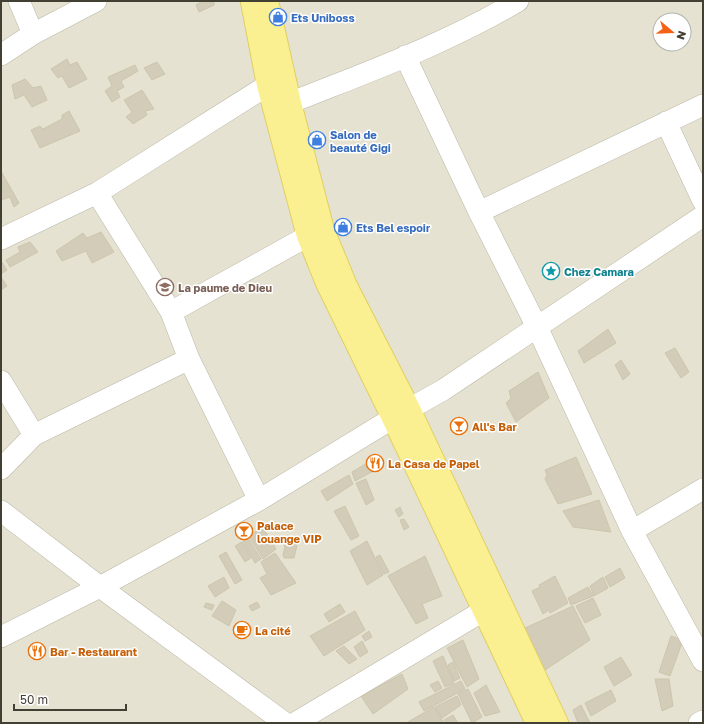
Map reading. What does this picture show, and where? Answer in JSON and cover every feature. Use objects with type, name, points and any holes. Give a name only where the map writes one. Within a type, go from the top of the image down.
[{"type":"main road","points":[[252,1],[268,86],[308,236],[326,283],[401,413],[557,723]]},
{"type":"main road","points":[[267,1],[290,103],[322,230],[401,413],[482,611],[537,723]]},
{"type":"street","points":[[19,1],[33,34]]},
{"type":"street","points":[[1,55],[33,34],[96,1]]},
{"type":"street","points":[[290,103],[406,56],[494,15],[518,1]]},
{"type":"street","points":[[406,56],[479,212],[537,327],[632,531],[703,661]]},
{"type":"street","points":[[1,239],[97,193],[268,86]]},
{"type":"street","points":[[479,212],[703,105]]},
{"type":"street","points":[[666,122],[703,201]]},
{"type":"street","points":[[97,193],[170,312],[189,359],[259,500]]},
{"type":"street","points":[[1,637],[100,587],[259,500],[401,413],[442,390],[703,216]]},
{"type":"street","points":[[170,312],[308,236]]},
{"type":"street","points":[[1,469],[34,436],[189,359]]},
{"type":"street","points":[[1,382],[34,436]]},
{"type":"street","points":[[632,531],[703,489]]},
{"type":"street","points":[[1,511],[100,587],[285,723]]},
{"type":"street","points":[[295,723],[482,611]]},
{"type":"street","points":[[699,723],[703,721]]},
{"type":"shaded area","points":[[1,1],[703,1],[703,723],[1,723]]},
{"type":"building","points":[[203,1],[214,1],[214,5],[199,12],[196,5]]},
{"type":"building","points":[[67,59],[70,65],[77,62],[87,79],[69,88],[62,76],[58,78],[51,69]]},
{"type":"building","points":[[157,62],[165,74],[152,80],[144,68]]},
{"type":"building","points":[[135,65],[138,71],[121,81],[124,87],[117,91],[120,97],[112,102],[105,91],[112,86],[108,77]]},
{"type":"building","points":[[25,79],[33,88],[41,86],[47,100],[32,107],[24,95],[15,99],[12,85]]},
{"type":"building","points":[[142,90],[154,109],[145,111],[147,115],[133,124],[126,117],[132,112],[124,100]]},
{"type":"building","points":[[69,111],[80,131],[40,148],[31,130],[40,126],[43,129],[62,119],[62,115]]},
{"type":"building","points":[[1,171],[19,203],[14,207],[10,197],[1,200]]},
{"type":"building","points":[[101,232],[114,252],[92,263],[86,251],[62,261],[56,251],[83,233],[87,238]]},
{"type":"building","points":[[30,242],[38,252],[10,267],[6,260],[20,252],[18,247]]},
{"type":"building","points":[[1,261],[7,270],[1,274]]},
{"type":"building","points":[[1,277],[7,286],[1,290]]},
{"type":"building","points":[[608,329],[616,343],[584,363],[578,351]]},
{"type":"building","points":[[675,348],[689,372],[681,378],[665,353]]},
{"type":"building","points":[[621,360],[630,374],[623,380],[615,365]]},
{"type":"building","points":[[538,372],[549,398],[516,422],[506,403],[511,398],[509,391]]},
{"type":"building","points":[[576,457],[592,494],[558,504],[545,479],[547,475],[545,470]]},
{"type":"building","points":[[374,459],[377,469],[355,481],[352,472]]},
{"type":"building","points":[[349,475],[353,484],[327,501],[321,491]]},
{"type":"building","points":[[366,479],[374,500],[366,505],[356,483]]},
{"type":"building","points":[[599,500],[611,532],[573,527],[563,511]]},
{"type":"building","points":[[345,506],[359,536],[351,540],[334,511]]},
{"type":"building","points":[[400,507],[403,514],[399,517],[395,510]]},
{"type":"building","points":[[404,519],[409,527],[404,530],[400,520]]},
{"type":"building","points":[[263,528],[276,549],[263,559],[248,535]]},
{"type":"building","points":[[248,538],[261,559],[255,563],[243,541]]},
{"type":"building","points":[[284,539],[298,541],[294,558],[284,558],[283,555],[285,547],[282,542]]},
{"type":"building","points":[[367,541],[383,575],[367,585],[350,551]]},
{"type":"building","points":[[242,542],[251,558],[245,562],[235,546]]},
{"type":"building","points":[[226,552],[242,580],[235,584],[219,556]]},
{"type":"building","points":[[275,553],[296,583],[271,595],[260,578],[267,574],[261,562]]},
{"type":"building","points":[[380,555],[389,572],[384,574],[376,557]]},
{"type":"building","points":[[425,556],[442,596],[422,604],[428,618],[416,624],[388,576]]},
{"type":"building","points":[[620,568],[625,578],[610,587],[605,577]]},
{"type":"building","points":[[555,576],[568,603],[550,613],[549,610],[543,614],[532,591],[540,587],[539,585]]},
{"type":"building","points":[[224,577],[229,588],[215,597],[208,586]]},
{"type":"building","points":[[603,577],[608,588],[594,596],[590,586]]},
{"type":"building","points":[[588,587],[593,596],[571,605],[568,598]]},
{"type":"building","points":[[593,598],[601,615],[585,623],[576,606]]},
{"type":"building","points":[[222,601],[236,610],[229,626],[212,616]]},
{"type":"building","points":[[257,602],[260,607],[252,611],[249,606]]},
{"type":"building","points":[[206,603],[214,605],[212,610],[204,607]]},
{"type":"building","points":[[340,604],[345,612],[329,622],[324,614]]},
{"type":"building","points":[[573,606],[590,640],[545,670],[523,629]]},
{"type":"building","points":[[355,611],[365,630],[324,656],[310,636]]},
{"type":"building","points":[[369,631],[372,637],[365,641],[362,636]]},
{"type":"building","points":[[671,636],[683,640],[670,676],[659,672]]},
{"type":"building","points":[[463,640],[479,679],[467,687],[447,648]]},
{"type":"building","points":[[362,641],[368,652],[360,657],[354,647]]},
{"type":"building","points":[[344,646],[357,659],[349,664],[336,651]]},
{"type":"building","points":[[443,656],[454,683],[445,687],[433,661]]},
{"type":"building","points":[[621,657],[632,675],[614,686],[604,667]]},
{"type":"building","points":[[453,662],[460,678],[454,681],[448,665]]},
{"type":"building","points":[[402,674],[408,689],[373,714],[361,696]]},
{"type":"building","points":[[655,679],[669,679],[673,706],[662,711]]},
{"type":"building","points":[[438,681],[442,688],[435,692],[430,685]]},
{"type":"building","points":[[461,681],[465,689],[424,711],[419,702]]},
{"type":"building","points":[[486,685],[500,712],[485,716],[474,693]]},
{"type":"building","points":[[468,689],[482,717],[472,723],[458,694]]},
{"type":"building","points":[[611,690],[616,701],[591,716],[585,703]]},
{"type":"building","points":[[457,696],[461,705],[442,718],[435,707]]},
{"type":"building","points":[[581,705],[590,723],[578,723],[573,710]]},
{"type":"building","points":[[434,707],[444,723],[406,723]]},
{"type":"building","points":[[453,715],[458,723],[446,723],[444,720]]},
{"type":"place","name":"Ets Uniboss","points":[[278,17]]},
{"type":"place","name":"Salon de beauté Gigi","points":[[317,140]]},
{"type":"place","name":"Ets Bel espoir","points":[[343,227]]},
{"type":"place","name":"Chez Camara","points":[[551,271]]},
{"type":"place","name":"La paume de Dieu","points":[[165,287]]},
{"type":"place","name":"All's Bar","points":[[459,426]]},
{"type":"place","name":"La Casa de Papel","points":[[375,463]]},
{"type":"place","name":"Palace louange VIP","points":[[244,531]]},
{"type":"place","name":"La cité","points":[[242,630]]},
{"type":"place","name":"Bar - Restaurant","points":[[37,651]]}]
